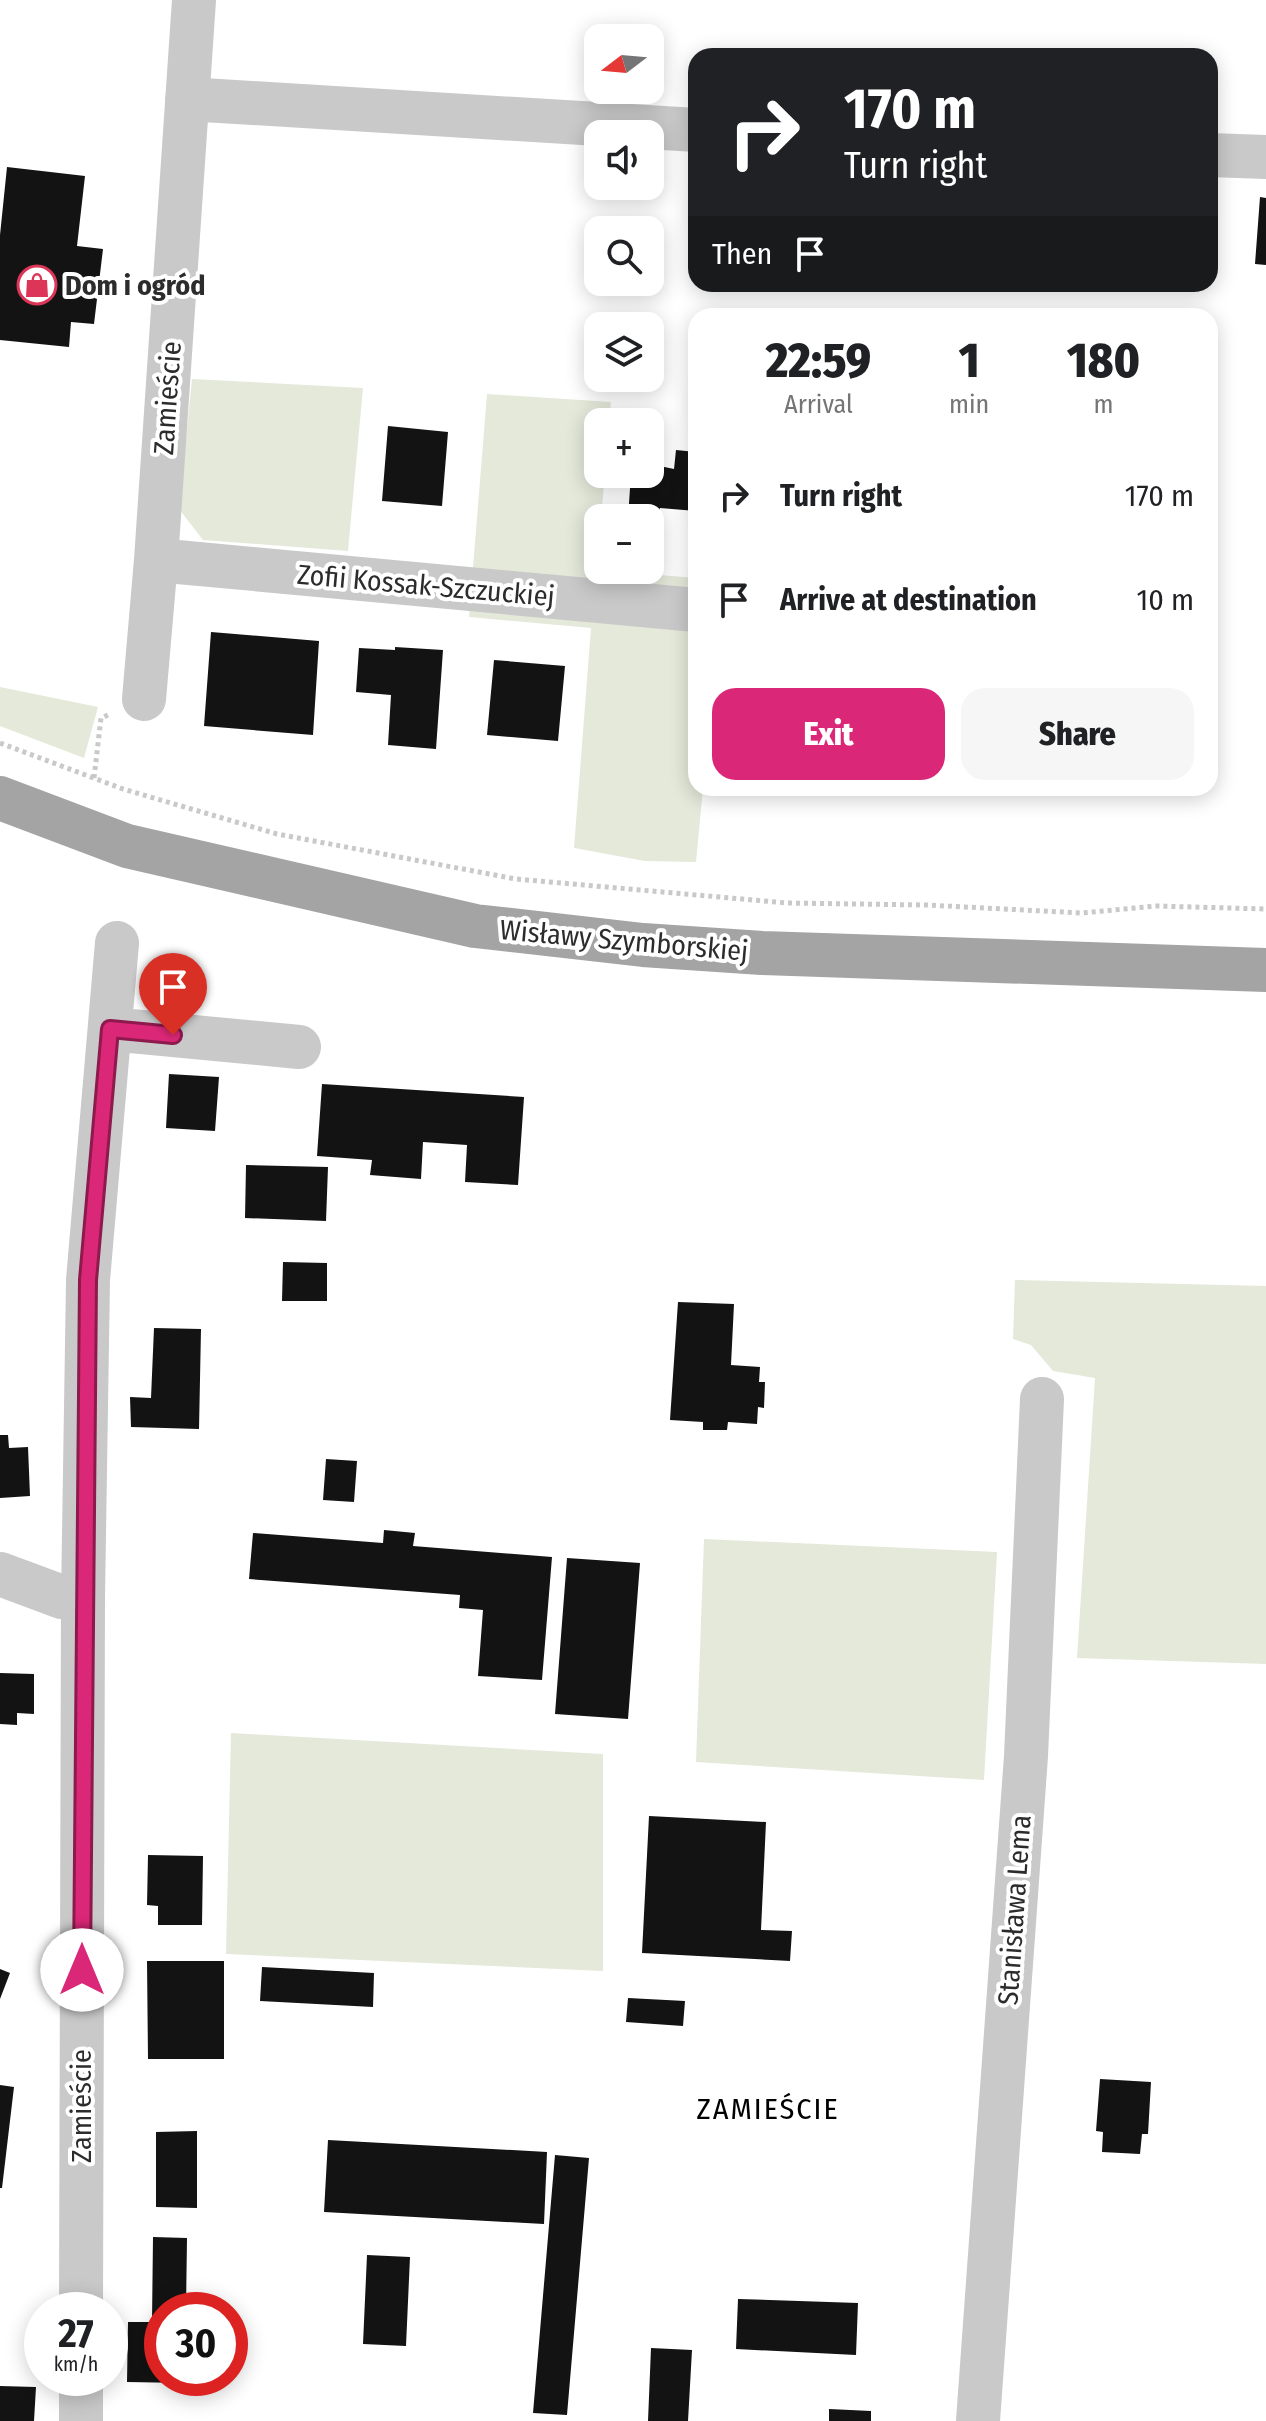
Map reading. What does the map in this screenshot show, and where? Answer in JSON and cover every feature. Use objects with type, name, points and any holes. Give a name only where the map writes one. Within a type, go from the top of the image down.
[{"type":"main road","name":"Wisławy Szymborskiej","points":[[0,798],[127,846],[475,926],[643,945],[762,953],[1266,970]]},
{"type":"street","name":"Zamieście","points":[[144,699],[194,0]]},
{"type":"street","points":[[187,99],[688,130]]},
{"type":"street","points":[[1218,155],[1266,157]]},
{"type":"street","name":"Zofii Kossak-Szczuckiej","points":[[156,560],[688,609]]},
{"type":"street","name":"Zamieście","points":[[81,2292],[83,1598],[88,1280],[117,943]]},
{"type":"street","points":[[110,1029],[299,1047]]},
{"type":"street","name":"Stanisława Lema","points":[[978,2421],[1026,1756],[1042,1399]]},
{"type":"street","points":[[0,1574],[62,1597],[83,1598]]},
{"type":"street","points":[[81,2396],[81,2421]]},
{"type":"path","points":[[94,778],[101,718],[144,699]]},
{"type":"path","points":[[0,743],[94,778],[277,834],[516,879],[787,903],[1082,913],[1156,906],[1266,909]]},
{"type":"shaded area","points":[[192,379],[363,388],[348,551],[203,540],[179,509]]},
{"type":"shaded area","points":[[487,394],[611,402],[610,408],[584,408],[584,488],[604,488],[602,504],[584,504],[584,584],[664,584],[664,575],[688,577],[688,796],[702,796],[696,862],[645,861],[574,848],[591,628],[469,617]]},
{"type":"shaded area","points":[[0,687],[98,707],[84,758],[0,726]]},
{"type":"shaded area","points":[[1015,1280],[1266,1286],[1266,1664],[1077,1658],[1095,1378],[1053,1371],[1031,1345],[1013,1339]]},
{"type":"shaded area","points":[[704,1539],[997,1552],[984,1780],[696,1762]]},
{"type":"shaded area","points":[[231,1733],[603,1754],[603,1971],[226,1954]]},
{"type":"building","points":[[7,167],[85,176],[77,246],[103,249],[94,324],[71,322],[69,347],[0,340],[0,235]]},
{"type":"building","points":[[1260,197],[1266,198],[1266,265],[1255,264]]},
{"type":"building","points":[[388,426],[448,432],[442,506],[382,501]]},
{"type":"building","points":[[676,450],[688,451],[688,510],[664,508],[664,504],[629,504],[630,488],[664,488],[664,467],[674,469]]},
{"type":"building","points":[[211,632],[319,641],[313,735],[204,726]]},
{"type":"building","points":[[395,647],[443,650],[436,749],[388,745],[391,695],[356,692],[359,648],[395,650]]},
{"type":"building","points":[[494,660],[565,666],[558,741],[487,735]]},
{"type":"building","points":[[169,1074],[219,1077],[215,1131],[166,1128]]},
{"type":"building","points":[[322,1084],[524,1097],[518,1185],[465,1182],[467,1145],[423,1142],[421,1179],[370,1175],[372,1160],[317,1156]]},
{"type":"building","points":[[246,1165],[328,1167],[326,1221],[245,1218]]},
{"type":"building","points":[[283,1262],[327,1263],[327,1301],[282,1301]]},
{"type":"building","points":[[678,1302],[734,1304],[731,1365],[760,1367],[759,1382],[765,1382],[764,1408],[758,1407],[757,1424],[728,1422],[727,1430],[703,1430],[703,1422],[670,1420]]},
{"type":"building","points":[[154,1328],[201,1329],[199,1429],[131,1427],[130,1397],[151,1398]]},
{"type":"building","points":[[0,1435],[8,1435],[9,1448],[28,1447],[30,1496],[0,1498]]},
{"type":"building","points":[[326,1459],[357,1461],[354,1502],[323,1500]]},
{"type":"building","points":[[384,1530],[415,1533],[413,1546],[552,1557],[542,1680],[478,1676],[483,1610],[459,1608],[460,1595],[249,1579],[253,1533],[383,1543]]},
{"type":"building","points":[[567,1558],[640,1563],[628,1719],[555,1714]]},
{"type":"building","points":[[0,1673],[34,1674],[34,1714],[17,1713],[17,1725],[0,1724]]},
{"type":"building","points":[[649,1816],[766,1822],[761,1930],[792,1931],[790,1961],[642,1953]]},
{"type":"building","points":[[148,1855],[203,1856],[202,1925],[158,1925],[158,1906],[147,1905]]},
{"type":"building","points":[[147,1961],[224,1961],[224,2059],[148,2059]]},
{"type":"building","points":[[262,1967],[374,1973],[373,2007],[260,2001]]},
{"type":"building","points":[[0,1969],[10,1973],[0,1999]]},
{"type":"building","points":[[628,1998],[685,2001],[683,2026],[626,2022]]},
{"type":"building","points":[[1100,2079],[1151,2082],[1148,2134],[1142,2134],[1140,2154],[1102,2152],[1103,2132],[1096,2131]]},
{"type":"building","points":[[0,2085],[14,2087],[2,2188],[0,2188]]},
{"type":"building","points":[[197,2131],[197,2208],[156,2207],[156,2132]]},
{"type":"building","points":[[328,2140],[547,2152],[544,2224],[324,2212]]},
{"type":"building","points":[[555,2155],[589,2158],[567,2415],[533,2413]]},
{"type":"building","points":[[153,2237],[187,2238],[186,2292],[152,2292]]},
{"type":"building","points":[[367,2255],[410,2257],[406,2346],[363,2344]]},
{"type":"building","points":[[738,2299],[858,2303],[856,2355],[736,2349]]},
{"type":"building","points":[[128,2322],[144,2322],[144,2382],[128,2382]]},
{"type":"building","points":[[651,2348],[692,2350],[688,2421],[648,2421]]},
{"type":"building","points":[[0,2386],[24,2387],[24,2396],[35,2396],[34,2421],[0,2421]]},
{"type":"building","points":[[829,2409],[871,2411],[871,2421],[829,2421]]},
{"type":"place","name":"Dom i ogród","points":[[37,285]]},
{"type":"district","name":"ZAMIEŚCIE","points":[[768,2109]]},
{"type":"route","points":[[82,1970],[88,1280],[110,1029],[173,1035]]}]
